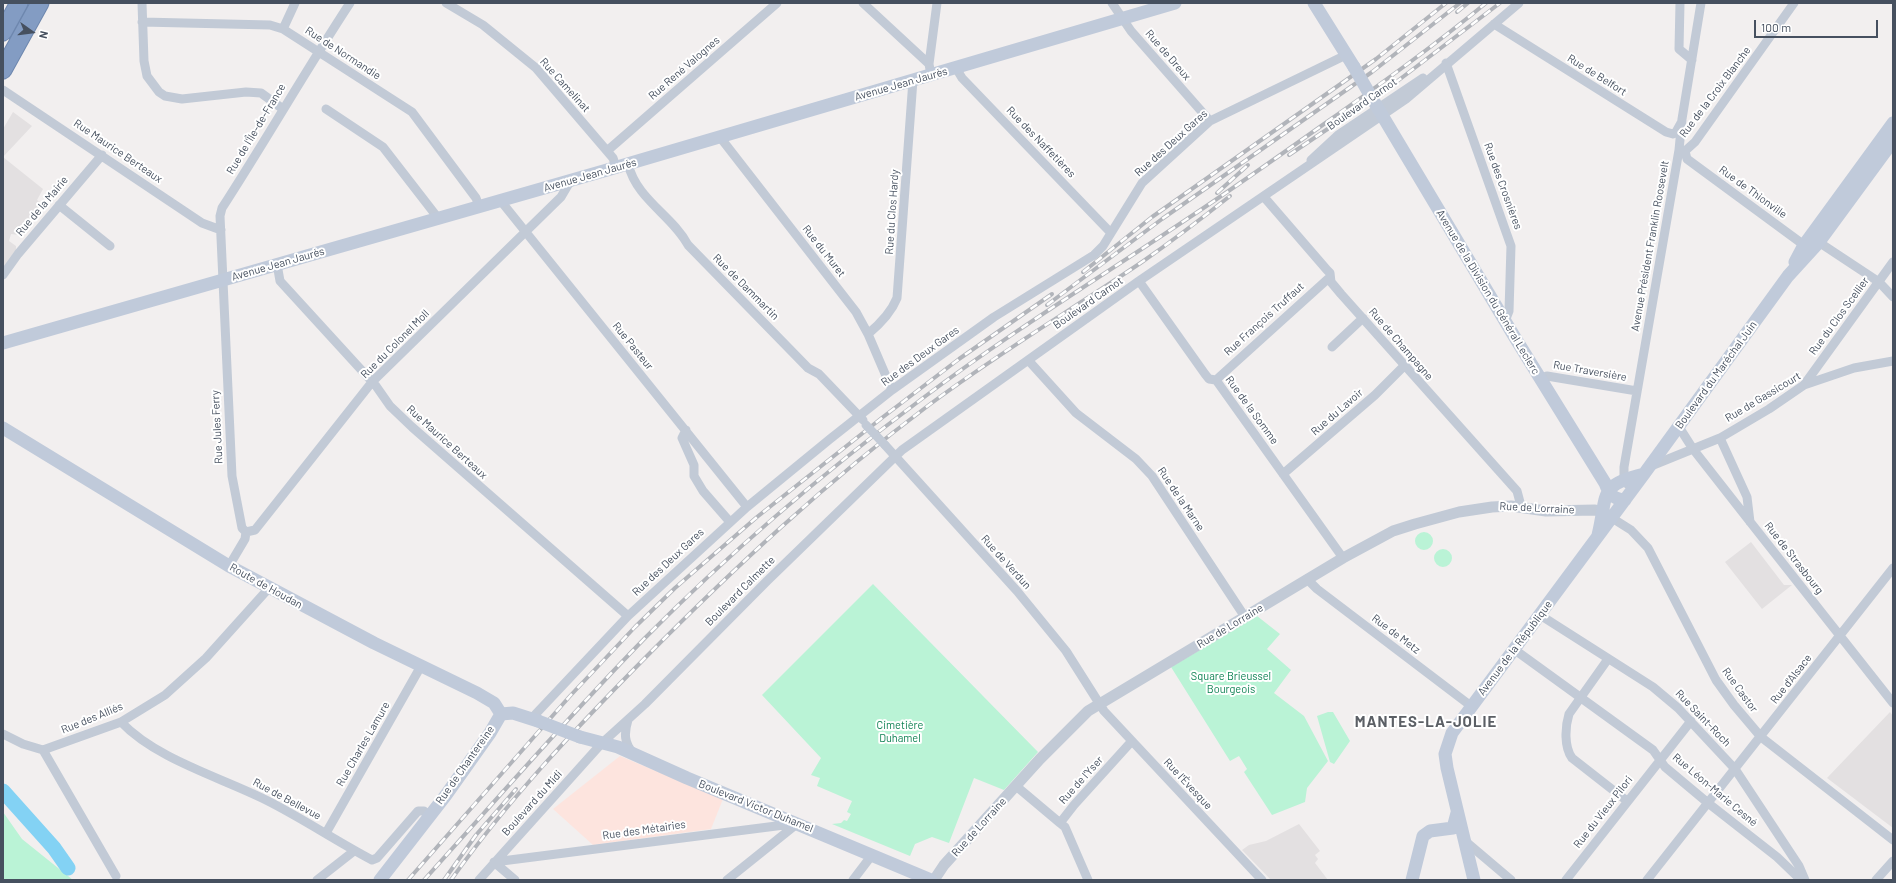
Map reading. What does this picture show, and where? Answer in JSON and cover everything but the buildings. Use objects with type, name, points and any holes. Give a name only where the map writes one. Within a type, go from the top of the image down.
[{"type":"highway","points":[[3,32],[19,3]]},
{"type":"highway","points":[[3,70],[40,3]]},
{"type":"main road","name":"Avenue Jean Jaurès","points":[[3,343],[913,80],[930,70],[956,68],[1176,3]]},
{"type":"main road","name":"Avenue de la Division du Général Leclerc","points":[[1314,3],[1354,67],[1377,108],[1540,379],[1605,501],[1621,492],[1628,497]]},
{"type":"main road","name":"Boulevard du Maréchal Juin","points":[[1628,497],[1788,276],[1893,124]]},
{"type":"main road","name":"Boulevard du Maréchal Juin","points":[[1811,243],[1893,141]]},
{"type":"main road","name":"Route de Houdan","points":[[3,428],[229,566],[269,588],[488,699],[498,708],[498,718]]},
{"type":"main road","points":[[1605,501],[1625,479],[1647,470]]},
{"type":"main road","name":"Avenue de la République","points":[[1474,880],[1447,768],[1445,754],[1452,733],[1598,536],[1605,501],[1628,497]]},
{"type":"main road","points":[[498,718],[513,713],[535,720]]},
{"type":"main road","name":"Rue de Chantereine","points":[[380,880],[446,794],[486,738],[498,718]]},
{"type":"main road","name":"Boulevard Victor Duhamel","points":[[535,720],[580,737],[618,748],[932,880]]},
{"type":"main road","points":[[1453,828],[1457,813]]},
{"type":"main road","points":[[1453,828],[1464,839]]},
{"type":"main road","points":[[1412,880],[1423,836],[1430,831],[1453,828]]},
{"type":"street","points":[[142,3],[144,61],[147,76],[154,87],[166,96],[182,100],[246,92],[261,93],[283,109]]},
{"type":"street","points":[[283,29],[295,3]]},
{"type":"street","name":"Rue de l'Île-de-France","points":[[223,279],[220,230],[220,216],[222,208],[350,3]]},
{"type":"street","name":"Rue Camelinat","points":[[446,3],[483,25],[536,68],[614,159],[622,165]]},
{"type":"street","name":"Rue René Valognes","points":[[607,151],[777,3]]},
{"type":"street","points":[[863,3],[930,70]]},
{"type":"street","points":[[930,70],[937,3]]},
{"type":"street","name":"Rue de Dreux","points":[[1112,3],[1131,32],[1210,121]]},
{"type":"street","name":"Boulevard Carnot","points":[[895,456],[1138,281],[1298,174],[1377,108],[1406,99],[1446,63],[1519,3]]},
{"type":"street","points":[[1680,3],[1679,48],[1692,60]]},
{"type":"street","name":"Avenue Président Franklin Roosevelt","points":[[1628,497],[1624,470],[1637,391],[1682,150],[1682,119],[1701,3]]},
{"type":"street","name":"Rue de la Croix Blanche","points":[[1682,150],[1695,142],[1794,3]]},
{"type":"street","name":"Rue de Normandie","points":[[142,22],[270,24],[283,29],[412,112],[476,198],[479,206]]},
{"type":"street","name":"Rue de Belfort","points":[[1494,24],[1666,132],[1673,134],[1676,132],[1682,119]]},
{"type":"street","name":"Rue des Deux Gares","points":[[535,720],[628,616],[747,507],[892,390],[994,316],[1094,255],[1103,246],[1142,183],[1210,121],[1346,55]]},
{"type":"street","name":"Rue des Crosnières","points":[[1446,63],[1511,246],[1509,311],[1505,321]]},
{"type":"street","name":"Rue des Naffetières","points":[[956,68],[962,78],[1111,232]]},
{"type":"street","name":"Rue du Clos Hardy","points":[[868,334],[878,325],[893,307],[899,289],[913,80]]},
{"type":"street","name":"Rue Maurice Berteaux","points":[[3,90],[202,222],[220,230]]},
{"type":"street","points":[[326,109],[383,147],[438,218]]},
{"type":"street","name":"Rue du Muret","points":[[721,136],[723,141],[856,312],[868,334],[892,390]]},
{"type":"street","name":"Rue de Thionville","points":[[1682,150],[1687,159],[1811,243],[1879,282],[1893,297]]},
{"type":"street","name":"Rue de la Mairie","points":[[3,275],[18,254],[102,155]]},
{"type":"street","name":"Rue de Dammartin","points":[[622,165],[655,208],[683,237],[688,245],[808,368],[819,374],[866,425]]},
{"type":"street","name":"Rue du Colonel Moll","points":[[246,532],[255,530],[372,382],[561,196],[571,180]]},
{"type":"street","name":"Rue de Champagne","points":[[1264,197],[1327,270],[1330,274],[1331,282],[1341,294],[1517,491],[1521,506]]},
{"type":"street","name":"Rue Pasteur","points":[[500,200],[524,232],[747,507]]},
{"type":"street","points":[[59,205],[110,246]]},
{"type":"street","name":"Rue du Clos Scellier","points":[[1804,385],[1893,262]]},
{"type":"street","name":"Rue Maurice Berteaux","points":[[277,264],[280,281],[372,382],[390,406],[628,616]]},
{"type":"street","name":"Rue François Truffaut","points":[[1216,380],[1286,315],[1330,277]]},
{"type":"street","name":"Rue Jules Ferry","points":[[223,279],[232,476],[242,528],[246,532]]},
{"type":"street","name":"Rue de la Somme","points":[[1138,281],[1200,368],[1210,379],[1216,380],[1343,558]]},
{"type":"street","points":[[1332,347],[1363,318]]},
{"type":"street","name":"Rue de la Marne","points":[[1028,360],[1076,413],[1136,460],[1152,476],[1245,617]]},
{"type":"street","name":"Rue de Gassicourt","points":[[1647,470],[1720,438],[1769,409],[1804,385],[1854,368],[1893,361]]},
{"type":"street","name":"Rue du Lavoir","points":[[1283,474],[1375,395],[1405,365]]},
{"type":"street","name":"Rue Traversière","points":[[1540,379],[1547,376],[1637,391]]},
{"type":"street","name":"Rue de Verdun","points":[[866,425],[1022,597],[1066,651],[1100,703]]},
{"type":"street","name":"Rue de Strasbourg","points":[[1679,427],[1693,449],[1893,703]]},
{"type":"street","points":[[686,430],[682,438],[694,465],[694,476],[703,491],[730,522]]},
{"type":"street","points":[[1720,438],[1747,497],[1751,523]]},
{"type":"street","name":"Boulevard Calmette","points":[[602,743],[628,720],[895,456]]},
{"type":"street","name":"Rue de Lorraine","points":[[932,880],[1016,786],[1088,711],[1343,558],[1393,531],[1414,524],[1475,509],[1521,506],[1546,511],[1605,501]]},
{"type":"street","name":"Rue Castor","points":[[1605,501],[1648,548],[1716,680],[1734,706],[1761,737],[1893,840]]},
{"type":"street","points":[[229,566],[245,539],[246,532]]},
{"type":"street","name":"Rue d'Alsace","points":[[1647,880],[1893,568]]},
{"type":"street","name":"Rue de Metz","points":[[1307,579],[1317,589],[1471,706]]},
{"type":"street","name":"Rue des Alliés","points":[[44,750],[121,722],[166,695],[206,658],[269,588]]},
{"type":"street","name":"Rue Saint-Roch","points":[[1540,615],[1654,687],[1678,708],[1736,769],[1799,866],[1805,880]]},
{"type":"street","name":"Rue Léon-Marie Cesné","points":[[1515,650],[1659,757],[1665,767],[1777,857],[1801,880]]},
{"type":"street","points":[[1608,659],[1580,697],[1565,713],[1567,720],[1567,745],[1568,752],[1572,758],[1626,801]]},
{"type":"street","name":"Rue Charles Lamure","points":[[326,834],[421,666]]},
{"type":"street","name":"Rue l'Évesque","points":[[1100,703],[1104,712],[1262,880]]},
{"type":"street","points":[[628,720],[625,736],[627,747],[635,755]]},
{"type":"street","name":"Rue du Vieux Pilori","points":[[1566,880],[1659,757],[1691,721]]},
{"type":"street","name":"Rue de Bellevue","points":[[121,722],[130,731],[149,745],[266,800],[372,860],[377,858],[418,811],[432,812]]},
{"type":"street","points":[[3,734],[28,746],[44,750],[116,876]]},
{"type":"street","name":"Rue de l'Yser","points":[[1060,822],[1132,742]]},
{"type":"street","name":"Boulevard du Midi","points":[[479,880],[602,743]]},
{"type":"street","points":[[1016,786],[1060,822],[1070,838],[1088,880]]},
{"type":"street","points":[[727,880],[798,823]]},
{"type":"street","name":"Rue des Métairies","points":[[494,862],[798,823]]},
{"type":"street","points":[[767,826],[774,833],[776,841]]},
{"type":"street","points":[[1464,839],[1511,880]]},
{"type":"street","points":[[317,880],[354,851]]},
{"type":"street","points":[[853,880],[872,855]]},
{"type":"street","points":[[1876,880],[1893,861]]},
{"type":"street","points":[[494,862],[516,880]]},
{"type":"shaded area","points":[[13,112],[32,126],[3,157],[3,129]]},
{"type":"shaded area","points":[[3,157],[43,189],[37,200],[43,204],[19,235],[11,234],[9,241],[16,246],[16,250],[3,269]]},
{"type":"shaded area","points":[[1751,542],[1784,585],[1792,585],[1762,609],[1725,562]]},
{"type":"shaded area","points":[[1890,712],[1893,716],[1893,828],[1827,778]]},
{"type":"shaded area","points":[[620,756],[723,799],[711,829],[593,845],[553,809]]},
{"type":"shaded area","points":[[1299,824],[1320,851],[1315,855],[1318,859],[1315,863],[1328,880],[1271,880],[1242,850],[1249,845],[1266,841]]},
{"type":"green space","points":[[1424,532],[1430,535],[1433,541],[1430,547],[1424,550],[1418,547],[1415,541],[1418,535]]},
{"type":"green space","points":[[1443,549],[1447,550],[1451,554],[1451,562],[1447,566],[1443,567],[1439,566],[1435,562],[1434,558],[1435,554],[1439,550]]},
{"type":"green space","name":"Cimetière Duhamel","points":[[873,584],[1038,752],[1004,790],[974,778],[949,843],[932,837],[915,844],[910,856],[832,824],[841,823],[844,820],[847,821],[851,814],[847,812],[852,801],[817,786],[820,778],[811,775],[821,758],[762,695]]},
{"type":"green space","name":"Square Brieussel Bourgeois","points":[[1257,616],[1280,634],[1267,649],[1291,670],[1274,693],[1304,716],[1328,761],[1307,788],[1305,802],[1272,815],[1244,772],[1247,769],[1239,756],[1230,761],[1171,667]]},
{"type":"green space","points":[[1328,712],[1333,712],[1350,741],[1334,764],[1330,762],[1317,716]]},
{"type":"green space","points":[[3,812],[22,839],[73,880],[3,880]]},
{"type":"waterway","points":[[3,791],[54,848],[68,868]]},
{"type":"railway","points":[[1083,272],[1152,217],[1376,59],[1446,3]]},
{"type":"railway","points":[[1047,305],[1162,219],[1372,72],[1460,3]]},
{"type":"railway","points":[[1457,12],[1468,3]]},
{"type":"railway","points":[[424,880],[560,728],[644,639],[710,575],[814,484],[886,426],[955,374],[1256,172],[1406,65],[1486,3]]},
{"type":"railway","points":[[1289,155],[1387,89],[1500,3]]},
{"type":"railway","points":[[1217,193],[1248,165]]},
{"type":"railway","points":[[451,880],[519,793],[593,712],[712,592],[817,495],[891,434],[955,386],[1142,262],[1230,196]]},
{"type":"railway","points":[[408,880],[570,696],[635,627],[675,588],[757,517],[883,417],[959,359],[1052,294]]},
{"type":"railway","points":[[444,880],[476,835],[516,789]]},
{"type":"district","name":"MANTES-LA-JOLIE","points":[[1426,722]]}]
